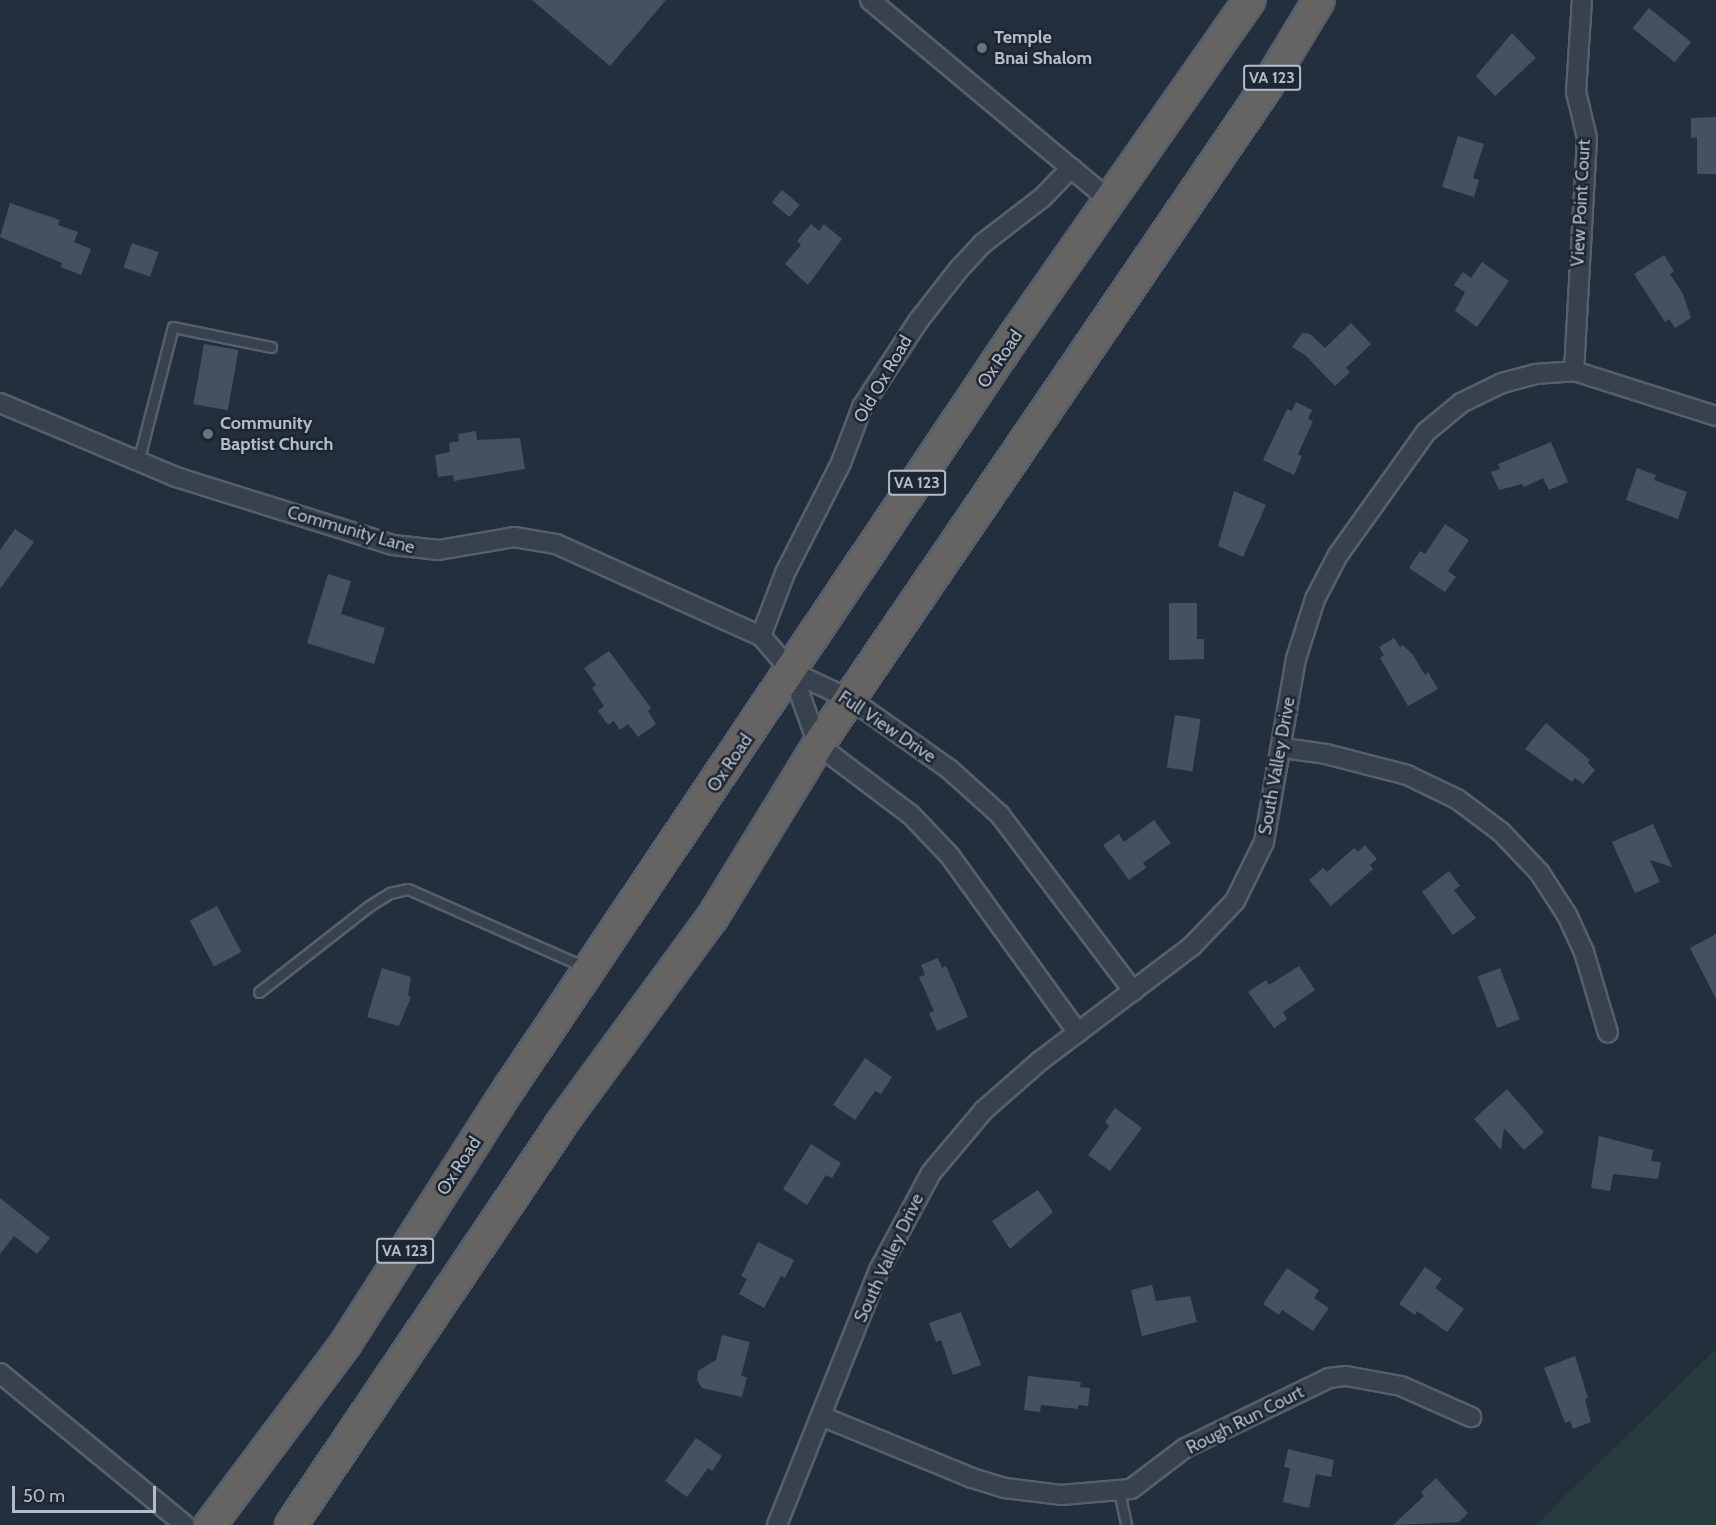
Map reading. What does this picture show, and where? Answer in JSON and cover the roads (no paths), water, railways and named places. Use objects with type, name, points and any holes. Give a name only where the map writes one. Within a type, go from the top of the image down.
[{"type":"highway","name":"Ox Road","points":[[210,1525],[346,1343],[590,970],[1109,200],[1250,0]]},
{"type":"highway","name":"VA 123","points":[[291,1525],[561,1124],[712,918],[818,745],[1267,86],[1319,0]]},
{"type":"street","points":[[870,0],[1109,200]]},
{"type":"street","name":"View Point Court","points":[[1574,371],[1587,138],[1576,92],[1582,0]]},
{"type":"street","name":"Old Ox Road","points":[[761,636],[785,573],[841,463],[862,407],[888,364],[982,244],[1042,198],[1071,168]]},
{"type":"street","name":"South Valley Drive","points":[[777,1525],[879,1270],[931,1173],[984,1110],[1192,946],[1235,901],[1264,842],[1283,748],[1296,659],[1315,599],[1338,555],[1410,451],[1439,419],[1482,392],[1535,374],[1574,371],[1716,416]]},
{"type":"street","name":"Community Lane","points":[[0,403],[138,462],[408,548],[440,550],[514,537],[543,540],[761,636],[792,672]]},
{"type":"street","points":[[792,672],[818,745],[911,815],[950,856],[1078,1034]]},
{"type":"street","name":"Full View Drive","points":[[792,672],[850,699],[950,769],[1000,815],[1133,991]]},
{"type":"street","points":[[1283,748],[1326,754],[1407,775],[1457,799],[1501,832],[1539,872],[1567,915],[1584,952],[1608,1033]]},
{"type":"street","points":[[0,1373],[185,1525]]},
{"type":"street","name":"Rough Run Court","points":[[821,1416],[1005,1488],[1061,1495],[1119,1491],[1139,1485],[1185,1448],[1329,1378],[1346,1376],[1401,1386],[1471,1417]]},
{"type":"lane","points":[[138,462],[173,327],[271,347]]},
{"type":"lane","points":[[260,992],[369,906],[390,892],[408,889],[590,970]]},
{"type":"lane","points":[[1119,1491],[1126,1525]]},
{"type":"place","name":"Temple Bnai Shalom","points":[[982,48]]},
{"type":"place","name":"Community Baptist Church","points":[[208,434]]}]
